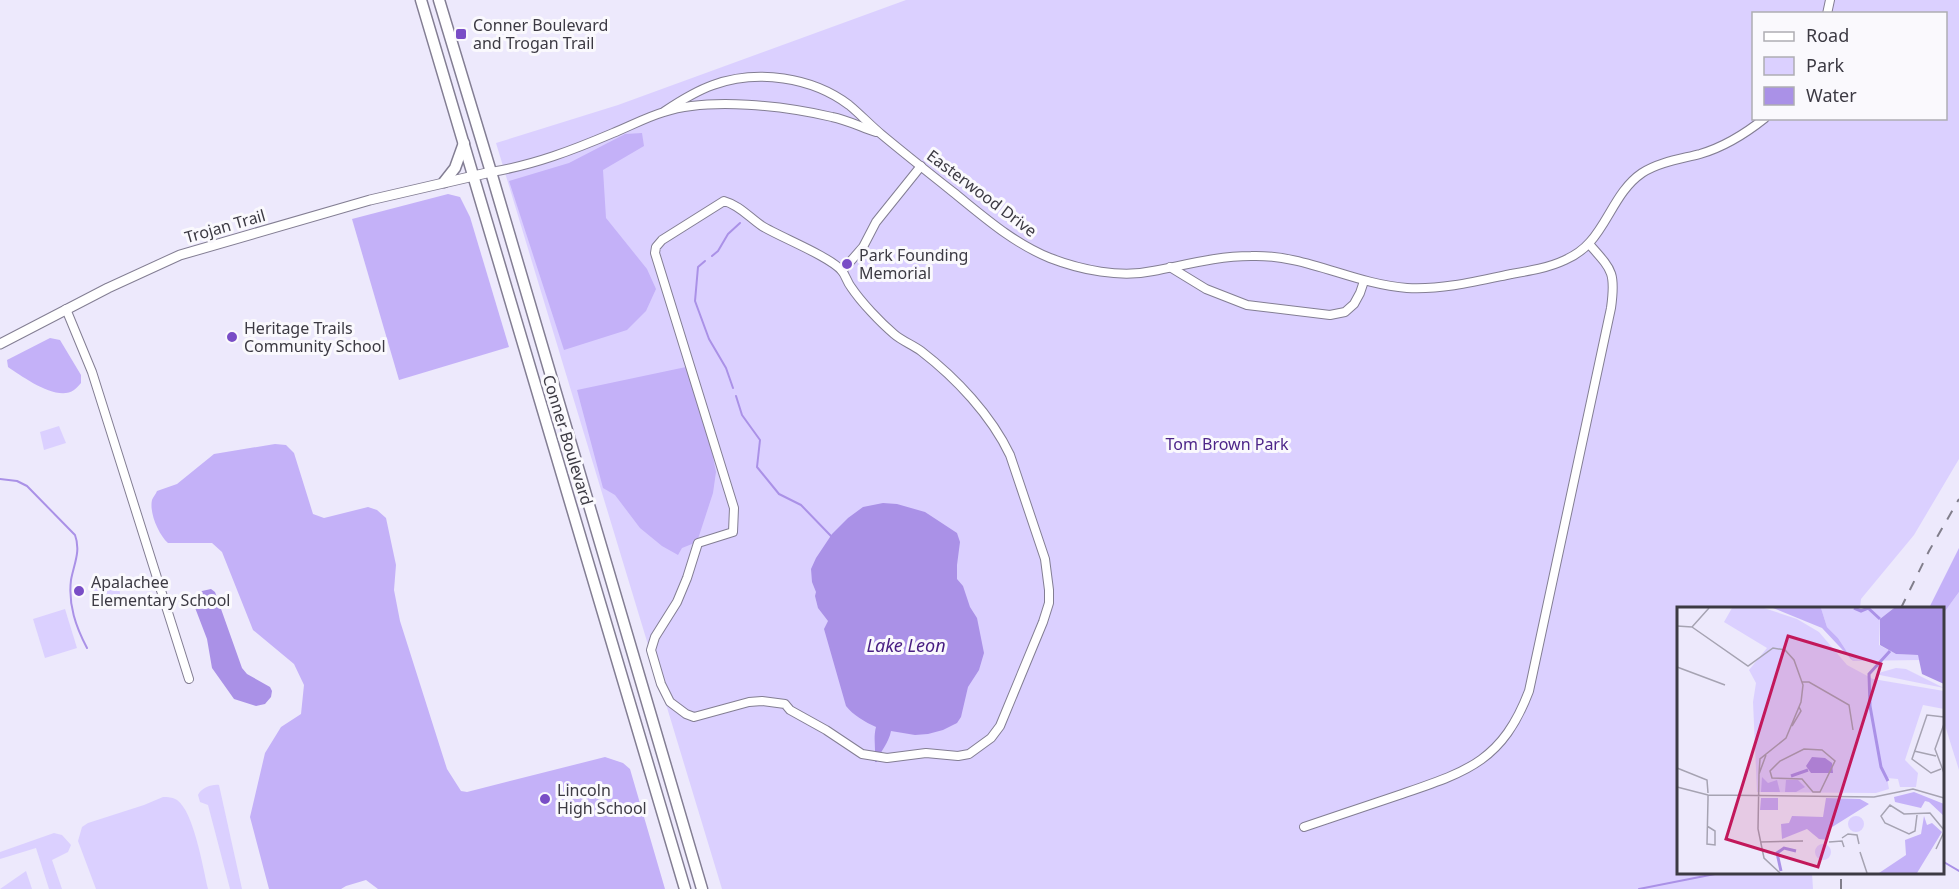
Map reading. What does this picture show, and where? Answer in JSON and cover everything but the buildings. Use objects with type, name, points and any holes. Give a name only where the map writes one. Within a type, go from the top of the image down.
[{"type":"main road","name":"Conner Boulevard","points":[[421,0],[685,889]]},
{"type":"main road","name":"Conner Boulevard","points":[[438,0],[491,172],[702,889]]},
{"type":"main road","points":[[444,182],[454,168],[464,142]]},
{"type":"main road","points":[[584,546],[599,541]]},
{"type":"street","name":"Easterwood Drive","points":[[474,175],[530,164],[564,153],[665,111],[700,90],[716,84],[747,78],[786,79],[824,90],[848,105],[1005,234],[1051,259],[1102,272],[1125,273],[1151,272],[1234,256],[1279,257],[1386,286],[1441,287],[1556,264],[1578,253],[1589,244],[1628,187],[1644,172],[1664,163],[1717,148],[1762,120]]},
{"type":"street","name":"Easterwood Drive","points":[[665,111],[708,104],[769,107],[835,117],[880,133]]},
{"type":"street","points":[[842,271],[863,247],[876,222],[921,166]]},
{"type":"street","name":"Trojan Trail","points":[[0,344],[108,288],[180,255],[370,200],[474,175]]},
{"type":"street","points":[[724,201],[731,203],[756,222],[832,263],[842,271],[856,294],[894,334],[919,350],[973,399],[1010,455],[1045,559],[1049,590],[1043,622],[1000,726],[991,738],[969,754],[958,756],[926,753],[887,758],[872,757],[862,754],[790,710],[785,704],[749,702],[694,717],[670,702],[651,650],[655,637],[677,602],[699,543],[733,532],[734,508],[656,262],[656,247],[662,240],[724,201]]},
{"type":"street","points":[[1304,827],[1455,776],[1485,757],[1498,745],[1518,717],[1529,691],[1611,308],[1614,288],[1612,272],[1589,244]]},
{"type":"street","points":[[1170,267],[1206,289],[1247,305],[1330,315],[1345,312],[1354,304],[1364,281]]},
{"type":"street","points":[[66,309],[92,372],[189,679]]},
{"type":"green space","name":"Tom Brown Park","points":[[906,0],[1959,0],[1959,459],[1914,535],[1861,599],[1860,607],[1677,607],[1677,874],[1812,874],[1813,889],[722,889],[496,143],[618,105]]},
{"type":"green space","points":[[59,426],[66,443],[44,450],[40,432]]},
{"type":"green space","points":[[102,581],[106,587],[111,588],[117,585],[120,593],[119,599],[117,602],[108,600],[103,602],[99,609],[91,609],[90,605],[94,600],[90,588]]},
{"type":"green space","points":[[1959,592],[1959,770],[1944,722],[1944,613]]},
{"type":"green space","points":[[65,609],[77,648],[45,658],[33,619]]},
{"type":"green space","points":[[219,785],[242,889],[230,889],[208,805],[200,802],[198,795],[207,787]]},
{"type":"green space","points":[[163,797],[177,800],[188,816],[197,841],[208,889],[96,889],[78,841],[82,827]]},
{"type":"green space","points":[[54,833],[62,835],[71,845],[68,852],[52,860],[62,889],[49,889],[36,848],[0,859],[0,852]]},
{"type":"green space","points":[[26,871],[32,889],[0,889]]},
{"type":"shaded area","points":[[642,133],[644,146],[603,170],[606,218],[647,269],[656,289],[646,311],[627,330],[564,350],[509,181],[569,163],[625,134]]},
{"type":"shaded area","points":[[448,194],[460,197],[470,217],[509,347],[399,380],[352,219]]},
{"type":"shaded area","points":[[50,338],[60,340],[81,375],[81,383],[67,393],[40,387],[8,367],[7,360]]},
{"type":"shaded area","points":[[686,367],[716,472],[713,493],[697,542],[682,548],[678,555],[662,546],[640,528],[615,495],[603,488],[577,390]]},
{"type":"shaded area","points":[[275,444],[286,445],[294,453],[313,514],[324,518],[368,507],[377,510],[386,518],[396,565],[394,590],[400,621],[447,769],[461,791],[467,792],[605,757],[623,763],[630,769],[665,889],[378,889],[366,880],[341,889],[269,889],[250,817],[265,753],[281,727],[301,714],[304,685],[294,664],[253,630],[222,552],[212,543],[168,543],[161,535],[151,505],[157,491],[177,484],[214,454]]},
{"type":"shaded area","points":[[1959,548],[1959,592],[1944,613],[1944,607],[1930,607]]},
{"type":"water","name":"Lake Leon","points":[[883,503],[897,504],[925,512],[957,533],[960,542],[957,579],[963,586],[970,607],[977,618],[984,653],[979,670],[968,687],[961,717],[957,723],[928,734],[915,735],[891,731],[875,762],[876,727],[860,718],[846,706],[824,629],[828,621],[818,608],[811,569],[832,534],[848,518],[863,507]]},
{"type":"water","points":[[211,589],[215,592],[242,668],[247,674],[270,687],[272,691],[271,697],[265,704],[256,706],[234,699],[212,668],[207,639],[193,597],[202,591]]},
{"type":"waterway","points":[[712,256],[718,251],[728,234],[740,223]]},
{"type":"waterway","points":[[705,261],[698,267],[695,301],[709,339],[726,368],[733,388]]},
{"type":"waterway","points":[[736,396],[742,415],[760,440],[757,467],[779,494],[801,505],[831,536]]},
{"type":"waterway","points":[[0,479],[17,481],[27,486],[75,535],[77,552],[70,589],[76,624],[87,648]]},
{"type":"waterway","points":[[1944,862],[1959,871]]},
{"type":"waterway","points":[[1639,889],[1715,874]]},
{"type":"railway","points":[[1901,607],[1929,551],[1959,499]]},
{"type":"railway","points":[[1841,874],[1841,889]]},
{"type":"place","name":"Conner Boulevard and Trogan Trail","points":[[461,34]]},
{"type":"place","name":"Park Founding Memorial","points":[[847,264]]},
{"type":"place","name":"Heritage Trails Community School","points":[[232,337]]},
{"type":"place","name":"Apalachee Elementary School","points":[[79,591]]},
{"type":"place","name":"Lincoln High School","points":[[545,799]]}]
